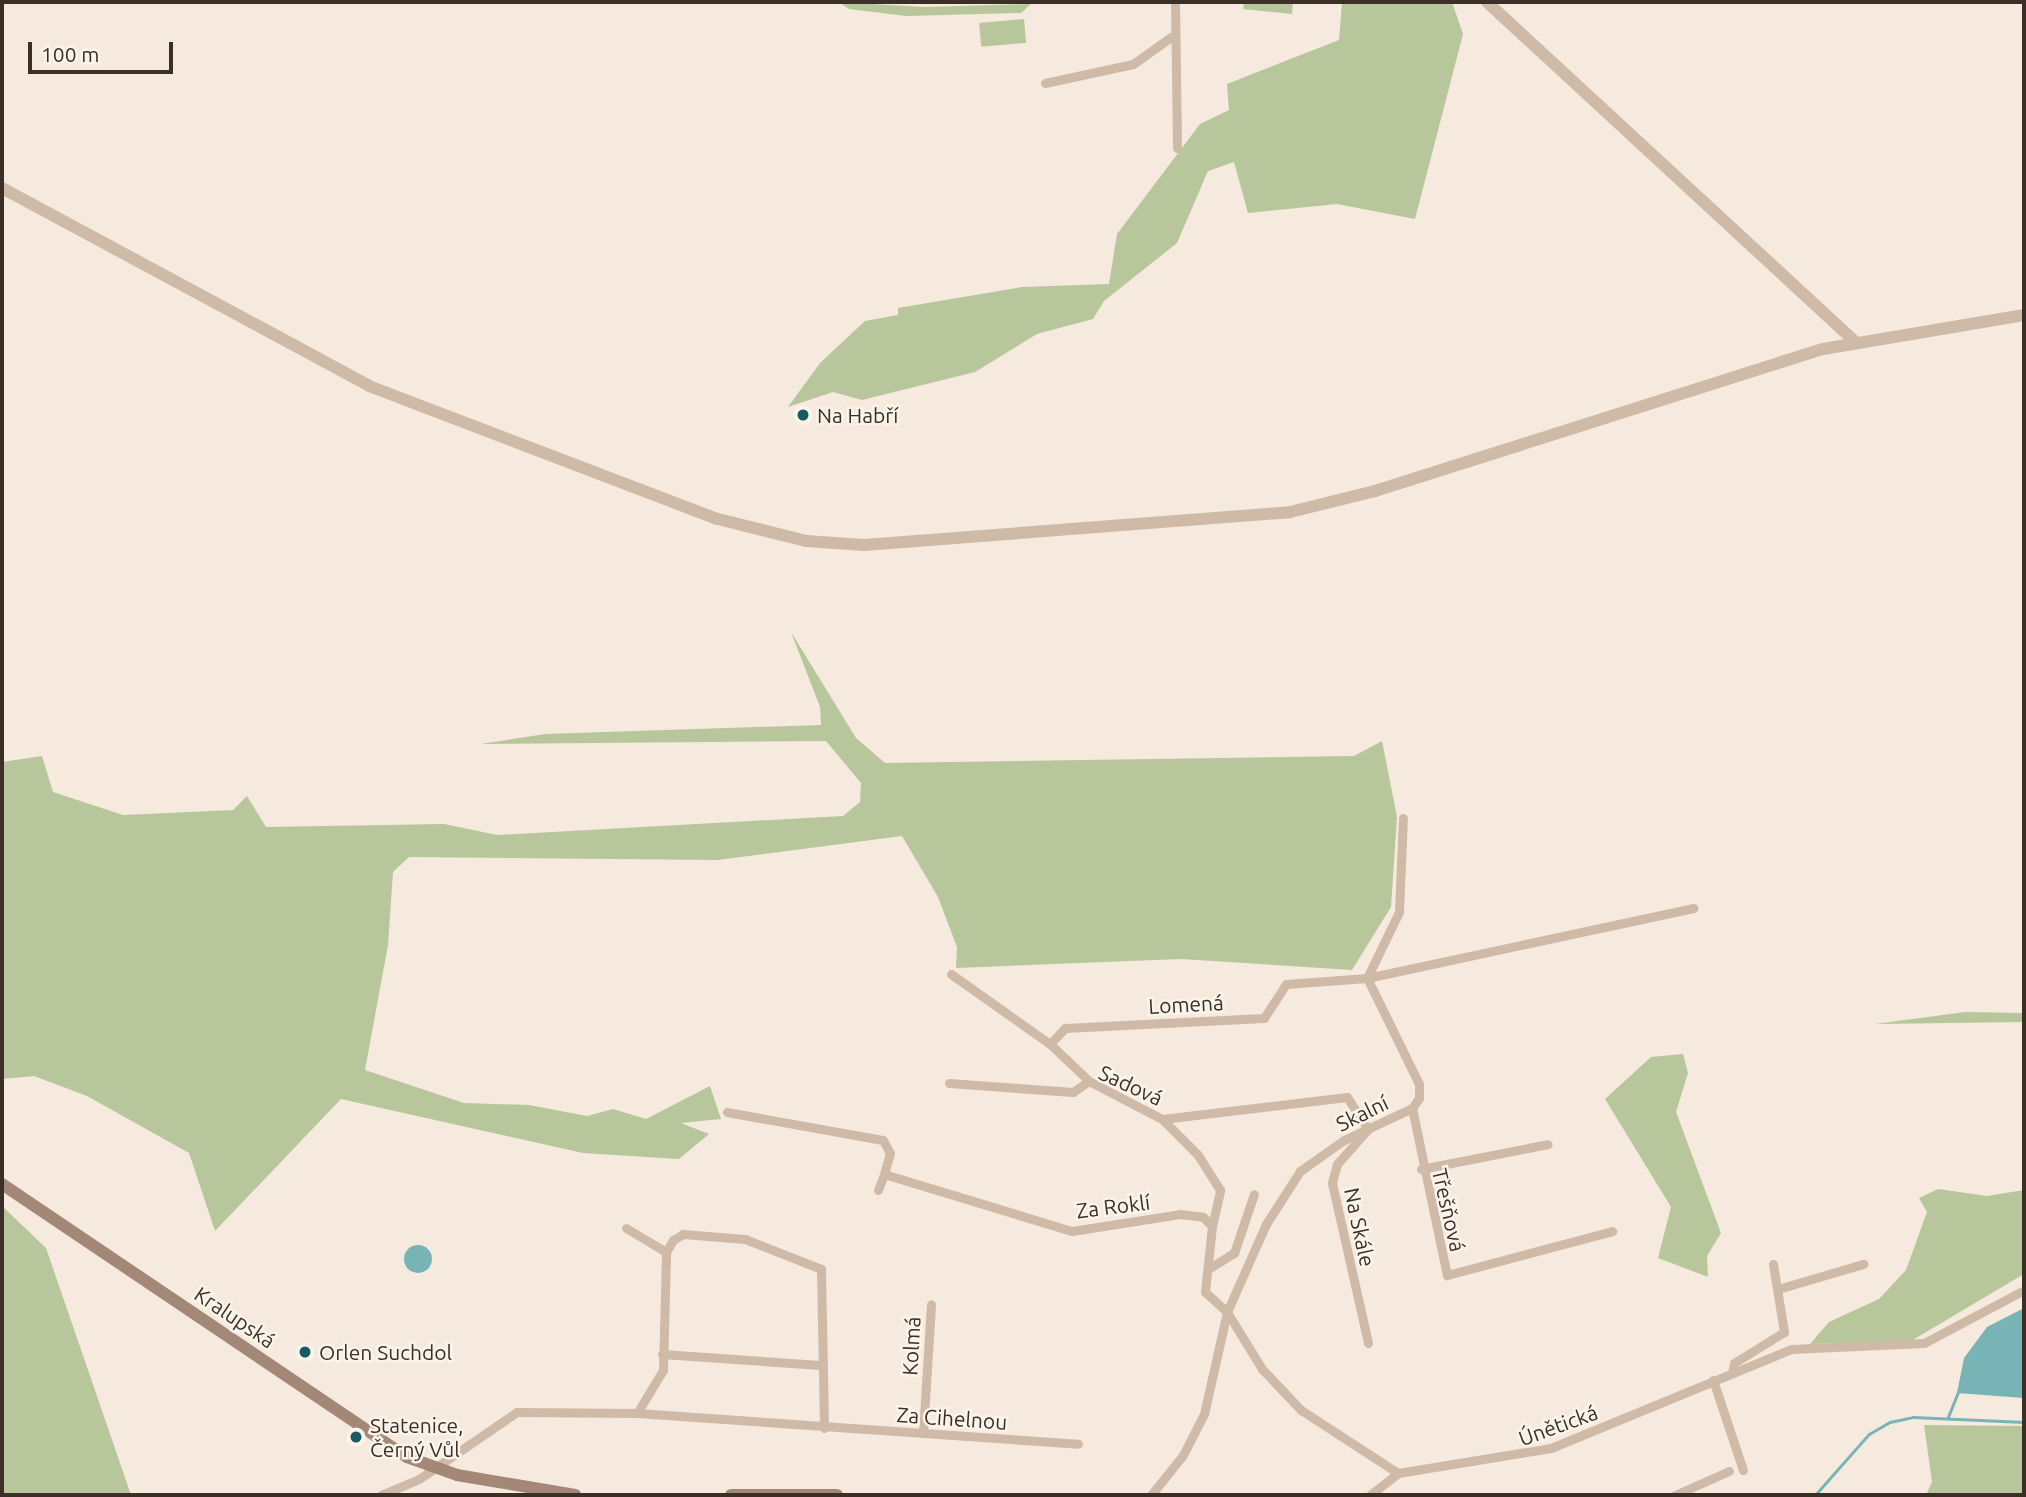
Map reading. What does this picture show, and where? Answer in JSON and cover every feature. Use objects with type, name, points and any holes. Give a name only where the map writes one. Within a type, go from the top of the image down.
[{"type":"main road","name":"Kralupská","points":[[2,1184],[367,1433],[433,1468],[575,1495]]},
{"type":"main road","points":[[731,1495],[837,1495]]},
{"type":"street","points":[[1175,2],[1171,37],[1177,148]]},
{"type":"street","points":[[1487,2],[1854,341]]},
{"type":"street","points":[[1045,83],[1133,64],[1171,37]]},
{"type":"street","points":[[2,188],[369,386],[718,519],[806,541],[864,545],[1290,512],[1376,491],[1854,341],[2024,315]]},
{"type":"street","points":[[1367,978],[1399,912],[1403,818]]},
{"type":"street","points":[[1367,978],[1694,908]]},
{"type":"street","points":[[951,974],[1050,1044],[1089,1081]]},
{"type":"street","name":"Lomená","points":[[1050,1044],[1065,1028],[1264,1018],[1286,984],[1367,978]]},
{"type":"street","name":"Skalní","points":[[1151,1495],[1183,1455],[1204,1414],[1227,1312],[1266,1224],[1300,1171],[1368,1129],[1412,1108],[1419,1084],[1367,978]]},
{"type":"street","name":"Sadová","points":[[949,1083],[1073,1092],[1089,1081],[1162,1119],[1347,1097],[1368,1129]]},
{"type":"street","name":"Třešňová","points":[[1412,1108],[1421,1169],[1447,1275],[1612,1231]]},
{"type":"street","points":[[727,1112],[883,1140],[890,1153],[878,1190]]},
{"type":"street","points":[[1162,1119],[1198,1155],[1220,1190],[1212,1226],[1205,1292],[1227,1312],[1262,1368],[1301,1410],[1398,1474]]},
{"type":"street","name":"Na Skále","points":[[1368,1129],[1337,1164],[1332,1183],[1368,1343]]},
{"type":"street","points":[[1421,1169],[1548,1143]]},
{"type":"street","name":"Za Roklí","points":[[884,1174],[1072,1231],[1180,1214],[1203,1217],[1212,1226]]},
{"type":"street","points":[[1208,1269],[1234,1253],[1254,1194]]},
{"type":"street","points":[[626,1228],[666,1252]]},
{"type":"street","points":[[637,1413],[663,1370],[666,1252],[683,1234],[744,1239],[812,1261],[823,1280],[820,1365],[824,1428]]},
{"type":"street","points":[[1732,1373],[1734,1363],[1784,1332],[1773,1264]]},
{"type":"street","points":[[1779,1289],[1863,1264]]},
{"type":"street","name":"Únětická","points":[[1370,1495],[1398,1474],[1520,1458],[1791,1349],[1924,1343],[2024,1290]]},
{"type":"street","name":"Kolmá","points":[[923,1432],[930,1304]]},
{"type":"street","points":[[662,1354],[820,1365]]},
{"type":"street","points":[[1713,1380],[1743,1470]]},
{"type":"street","name":"Za Cihelnou","points":[[381,1495],[433,1468],[517,1412],[637,1413],[1078,1444]]},
{"type":"street","points":[[1675,1495],[1729,1471]]},
{"type":"green space","points":[[839,2],[924,7],[1031,4],[1021,13],[906,16],[849,9]]},
{"type":"green space","points":[[1244,2],[1293,2],[1292,14],[1243,9]]},
{"type":"green space","points":[[1342,2],[1452,2],[1463,34],[1415,219],[1337,204],[1248,213],[1234,162],[1208,171],[1177,243],[1104,301],[1093,319],[1037,334],[975,372],[862,400],[833,392],[788,407],[820,363],[865,321],[898,315],[898,308],[1022,287],[1109,284],[1117,234],[1200,124],[1229,110],[1227,84],[1339,40]]},
{"type":"green space","points":[[1024,19],[1026,43],[981,47],[979,23]]},
{"type":"green space","points":[[791,632],[856,738],[885,763],[1354,756],[1382,741],[1397,817],[1391,907],[1352,970],[1181,959],[956,968],[957,947],[938,897],[902,836],[718,860],[409,857],[393,872],[388,945],[365,1070],[464,1103],[529,1105],[587,1116],[613,1109],[646,1119],[710,1086],[721,1119],[681,1123],[709,1134],[679,1159],[583,1153],[341,1099],[215,1231],[189,1153],[87,1096],[34,1076],[2,1079],[2,762],[42,756],[53,792],[123,815],[233,810],[247,796],[266,827],[444,824],[497,835],[843,816],[860,802],[861,783],[826,741],[481,744],[545,734],[821,725],[820,707]]},
{"type":"green space","points":[[1965,1012],[2024,1013],[2024,1022],[1875,1024]]},
{"type":"green space","points":[[1683,1054],[1688,1073],[1676,1112],[1721,1233],[1707,1256],[1708,1277],[1658,1258],[1671,1207],[1605,1099],[1651,1057]]},
{"type":"green space","points":[[1938,1189],[1987,1196],[2024,1190],[2024,1274],[1911,1341],[1810,1344],[1829,1322],[1879,1299],[1906,1270],[1927,1212],[1919,1198]]},
{"type":"green space","points":[[2,1206],[46,1248],[131,1495],[2,1495]]},
{"type":"green space","points":[[1924,1425],[2024,1426],[2024,1495],[1926,1495],[1932,1482]]},
{"type":"water","points":[[418,1245],[428,1249],[432,1259],[428,1269],[418,1273],[408,1269],[404,1259],[408,1249]]},
{"type":"water","points":[[2024,1308],[2024,1398],[1957,1393],[1964,1358],[1987,1327]]},
{"type":"waterway","points":[[1948,1417],[1958,1392]]},
{"type":"waterway","points":[[1815,1495],[1869,1434],[1890,1422],[1913,1417],[2024,1422]]},
{"type":"place","name":"Na Habří","points":[[803,415]]},
{"type":"place","name":"Orlen Suchdol","points":[[305,1352]]},
{"type":"place","name":"Statenice, Černý Vůl","points":[[356,1437]]}]
